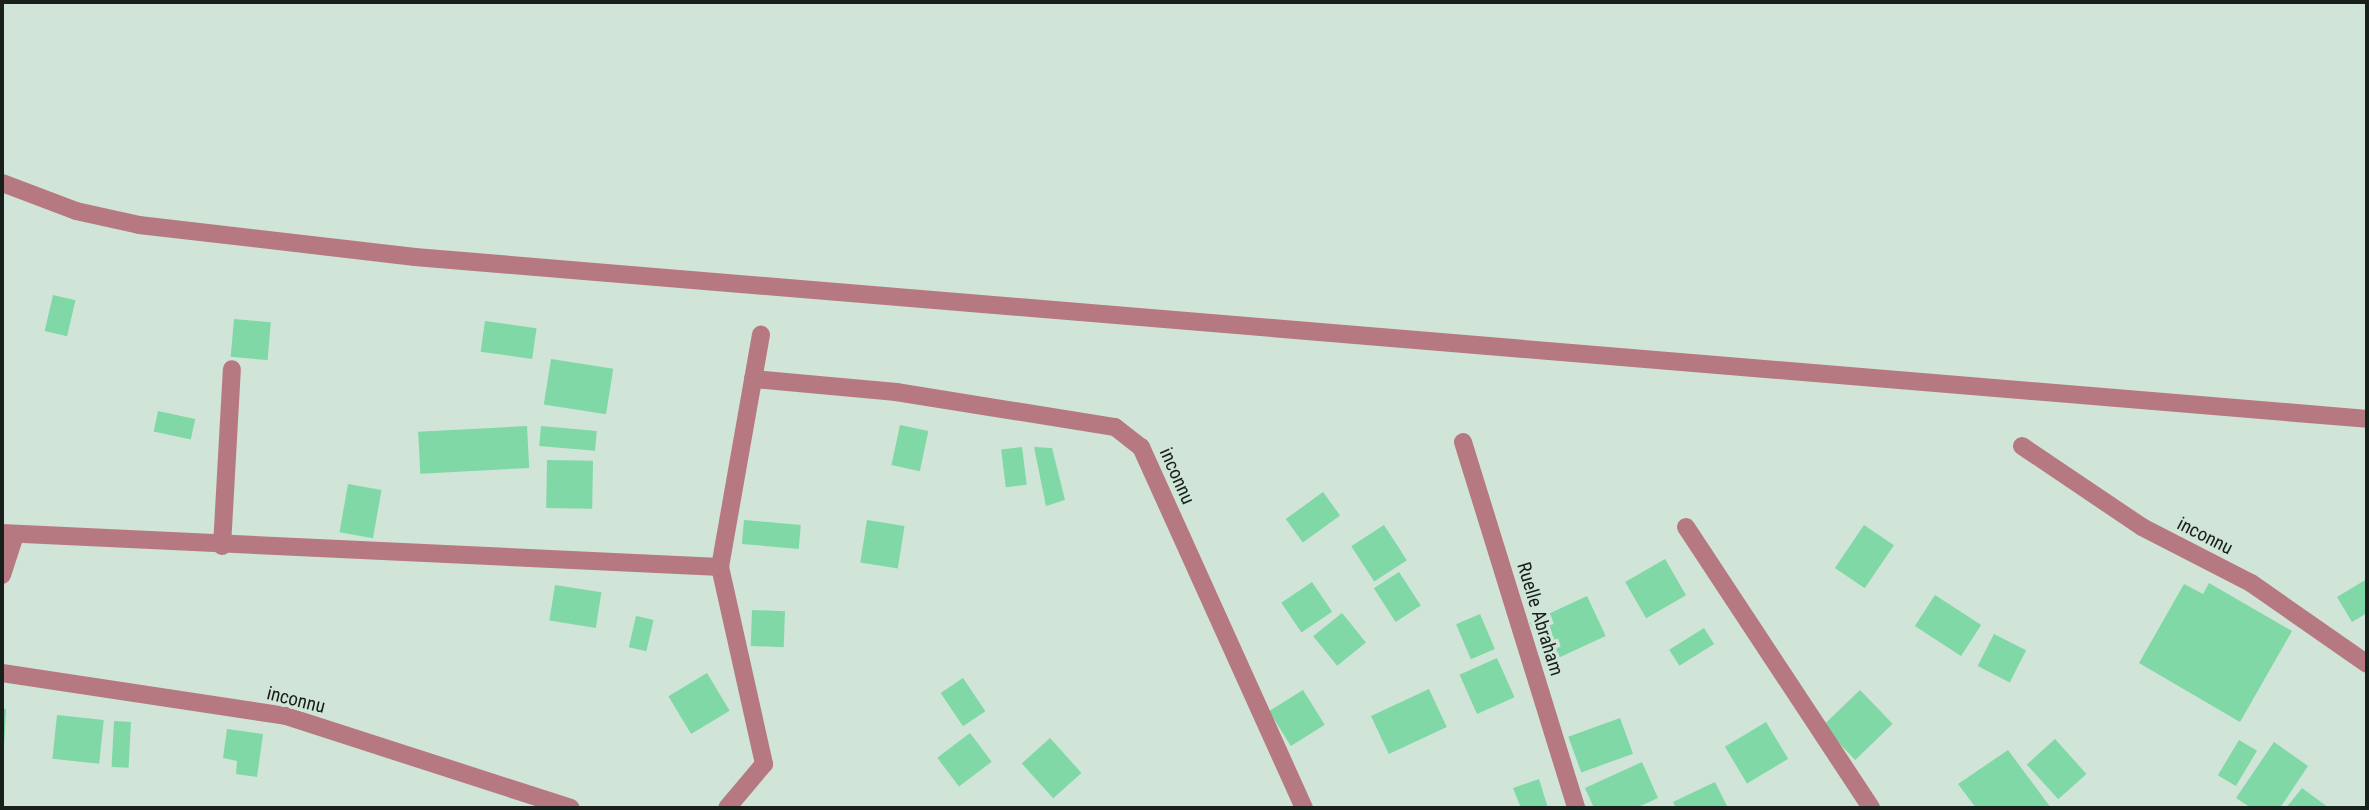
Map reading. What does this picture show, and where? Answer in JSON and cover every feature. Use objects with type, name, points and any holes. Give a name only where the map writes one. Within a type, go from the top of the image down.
[{"type":"street","points":[[2,183],[76,211],[139,225],[415,257],[2367,419]]},
{"type":"street","points":[[727,808],[764,764],[720,567],[761,335]]},
{"type":"street","points":[[222,546],[232,369]]},
{"type":"street","name":"inconnu","points":[[753,379],[896,392],[1115,427],[1140,447],[1304,808]]},
{"type":"street","name":"Ruelle Abraham","points":[[1464,442],[1576,808]]},
{"type":"street","name":"inconnu","points":[[2022,446],[2142,527],[2251,583],[2367,664]]},
{"type":"street","points":[[1686,527],[1871,808]]},
{"type":"street","points":[[2,575],[8,535],[720,567]]},
{"type":"street","name":"inconnu","points":[[2,673],[286,716],[571,808]]},
{"type":"building","points":[[53,295],[75,300],[67,336],[45,331]]},
{"type":"building","points":[[234,319],[271,322],[268,360],[231,357]]},
{"type":"building","points":[[485,321],[536,328],[532,359],[481,352]]},
{"type":"building","points":[[551,359],[613,369],[606,414],[544,404]]},
{"type":"building","points":[[158,411],[195,419],[191,439],[154,432]]},
{"type":"building","points":[[900,425],[928,431],[920,471],[891,465]]},
{"type":"building","points":[[527,426],[529,468],[420,474],[418,432]]},
{"type":"building","points":[[541,426],[597,431],[595,451],[539,446]]},
{"type":"building","points":[[1022,447],[1027,485],[1006,487],[1001,450]]},
{"type":"building","points":[[1034,447],[1052,448],[1065,500],[1046,506]]},
{"type":"building","points":[[547,460],[593,461],[592,509],[546,508]]},
{"type":"building","points":[[348,484],[381,490],[373,538],[339,532]]},
{"type":"building","points":[[1323,492],[1340,515],[1303,542],[1286,519]]},
{"type":"building","points":[[744,520],[801,525],[799,549],[742,544]]},
{"type":"building","points":[[867,520],[905,526],[898,568],[860,562]]},
{"type":"building","points":[[1384,525],[1407,560],[1374,581],[1351,546]]},
{"type":"building","points":[[1864,525],[1894,545],[1865,588],[1835,568]]},
{"type":"building","points":[[1665,559],[1686,595],[1646,618],[1625,582]]},
{"type":"building","points":[[1399,572],[1421,606],[1396,622],[1374,588]]},
{"type":"building","points":[[2367,579],[2367,613],[2352,622],[2337,597]]},
{"type":"building","points":[[1312,582],[1332,612],[1301,633],[1281,603]]},
{"type":"building","points":[[2209,583],[2292,631],[2240,722],[2139,663],[2184,584],[2203,594]]},
{"type":"building","points":[[555,585],[601,592],[596,628],[549,621]]},
{"type":"building","points":[[1935,595],[1981,625],[1961,656],[1915,626]]},
{"type":"building","points":[[1587,596],[1606,636],[1548,663],[1530,623]]},
{"type":"building","points":[[752,610],[785,611],[784,647],[751,646]]},
{"type":"building","points":[[1342,613],[1366,643],[1337,666],[1313,636]]},
{"type":"building","points":[[1480,614],[1495,649],[1471,659],[1456,624]]},
{"type":"building","points":[[636,616],[654,620],[646,651],[629,647]]},
{"type":"building","points":[[1704,628],[1714,644],[1679,666],[1669,650]]},
{"type":"building","points":[[1994,634],[2026,650],[2010,682],[1978,666]]},
{"type":"building","points":[[1497,658],[1514,697],[1477,714],[1460,675]]},
{"type":"building","points":[[707,673],[730,711],[691,734],[668,696]]},
{"type":"building","points":[[963,678],[985,711],[963,726],[941,693]]},
{"type":"building","points":[[1429,689],[1447,727],[1389,754],[1371,716]]},
{"type":"building","points":[[1303,690],[1325,725],[1291,746],[1269,711]]},
{"type":"building","points":[[1860,690],[1893,724],[1855,760],[1823,726]]},
{"type":"building","points":[[2,709],[6,709],[4,748],[2,748]]},
{"type":"building","points":[[57,715],[104,720],[99,764],[52,759]]},
{"type":"building","points":[[1620,718],[1633,754],[1581,773],[1568,737]]},
{"type":"building","points":[[114,721],[131,722],[129,768],[112,767]]},
{"type":"building","points":[[1766,722],[1788,759],[1747,784],[1725,747]]},
{"type":"building","points":[[227,729],[263,734],[257,777],[236,774],[237,761],[223,758]]},
{"type":"building","points":[[970,733],[992,762],[959,786],[937,758]]},
{"type":"building","points":[[1050,738],[1081,773],[1053,798],[1022,763]]},
{"type":"building","points":[[2055,739],[2086,774],[2058,799],[2027,764]]},
{"type":"building","points":[[2239,740],[2257,751],[2236,786],[2218,775]]},
{"type":"building","points":[[2274,742],[2308,766],[2280,808],[2251,808],[2236,798]]},
{"type":"building","points":[[2008,750],[2051,808],[1976,808],[1958,784]]},
{"type":"building","points":[[1642,762],[1658,798],[1636,808],[1594,808],[1585,788]]},
{"type":"building","points":[[1539,779],[1548,808],[1521,808],[1513,788]]},
{"type":"building","points":[[1715,782],[1728,808],[1676,808],[1673,802]]},
{"type":"building","points":[[2302,788],[2329,808],[2286,808]]}]
